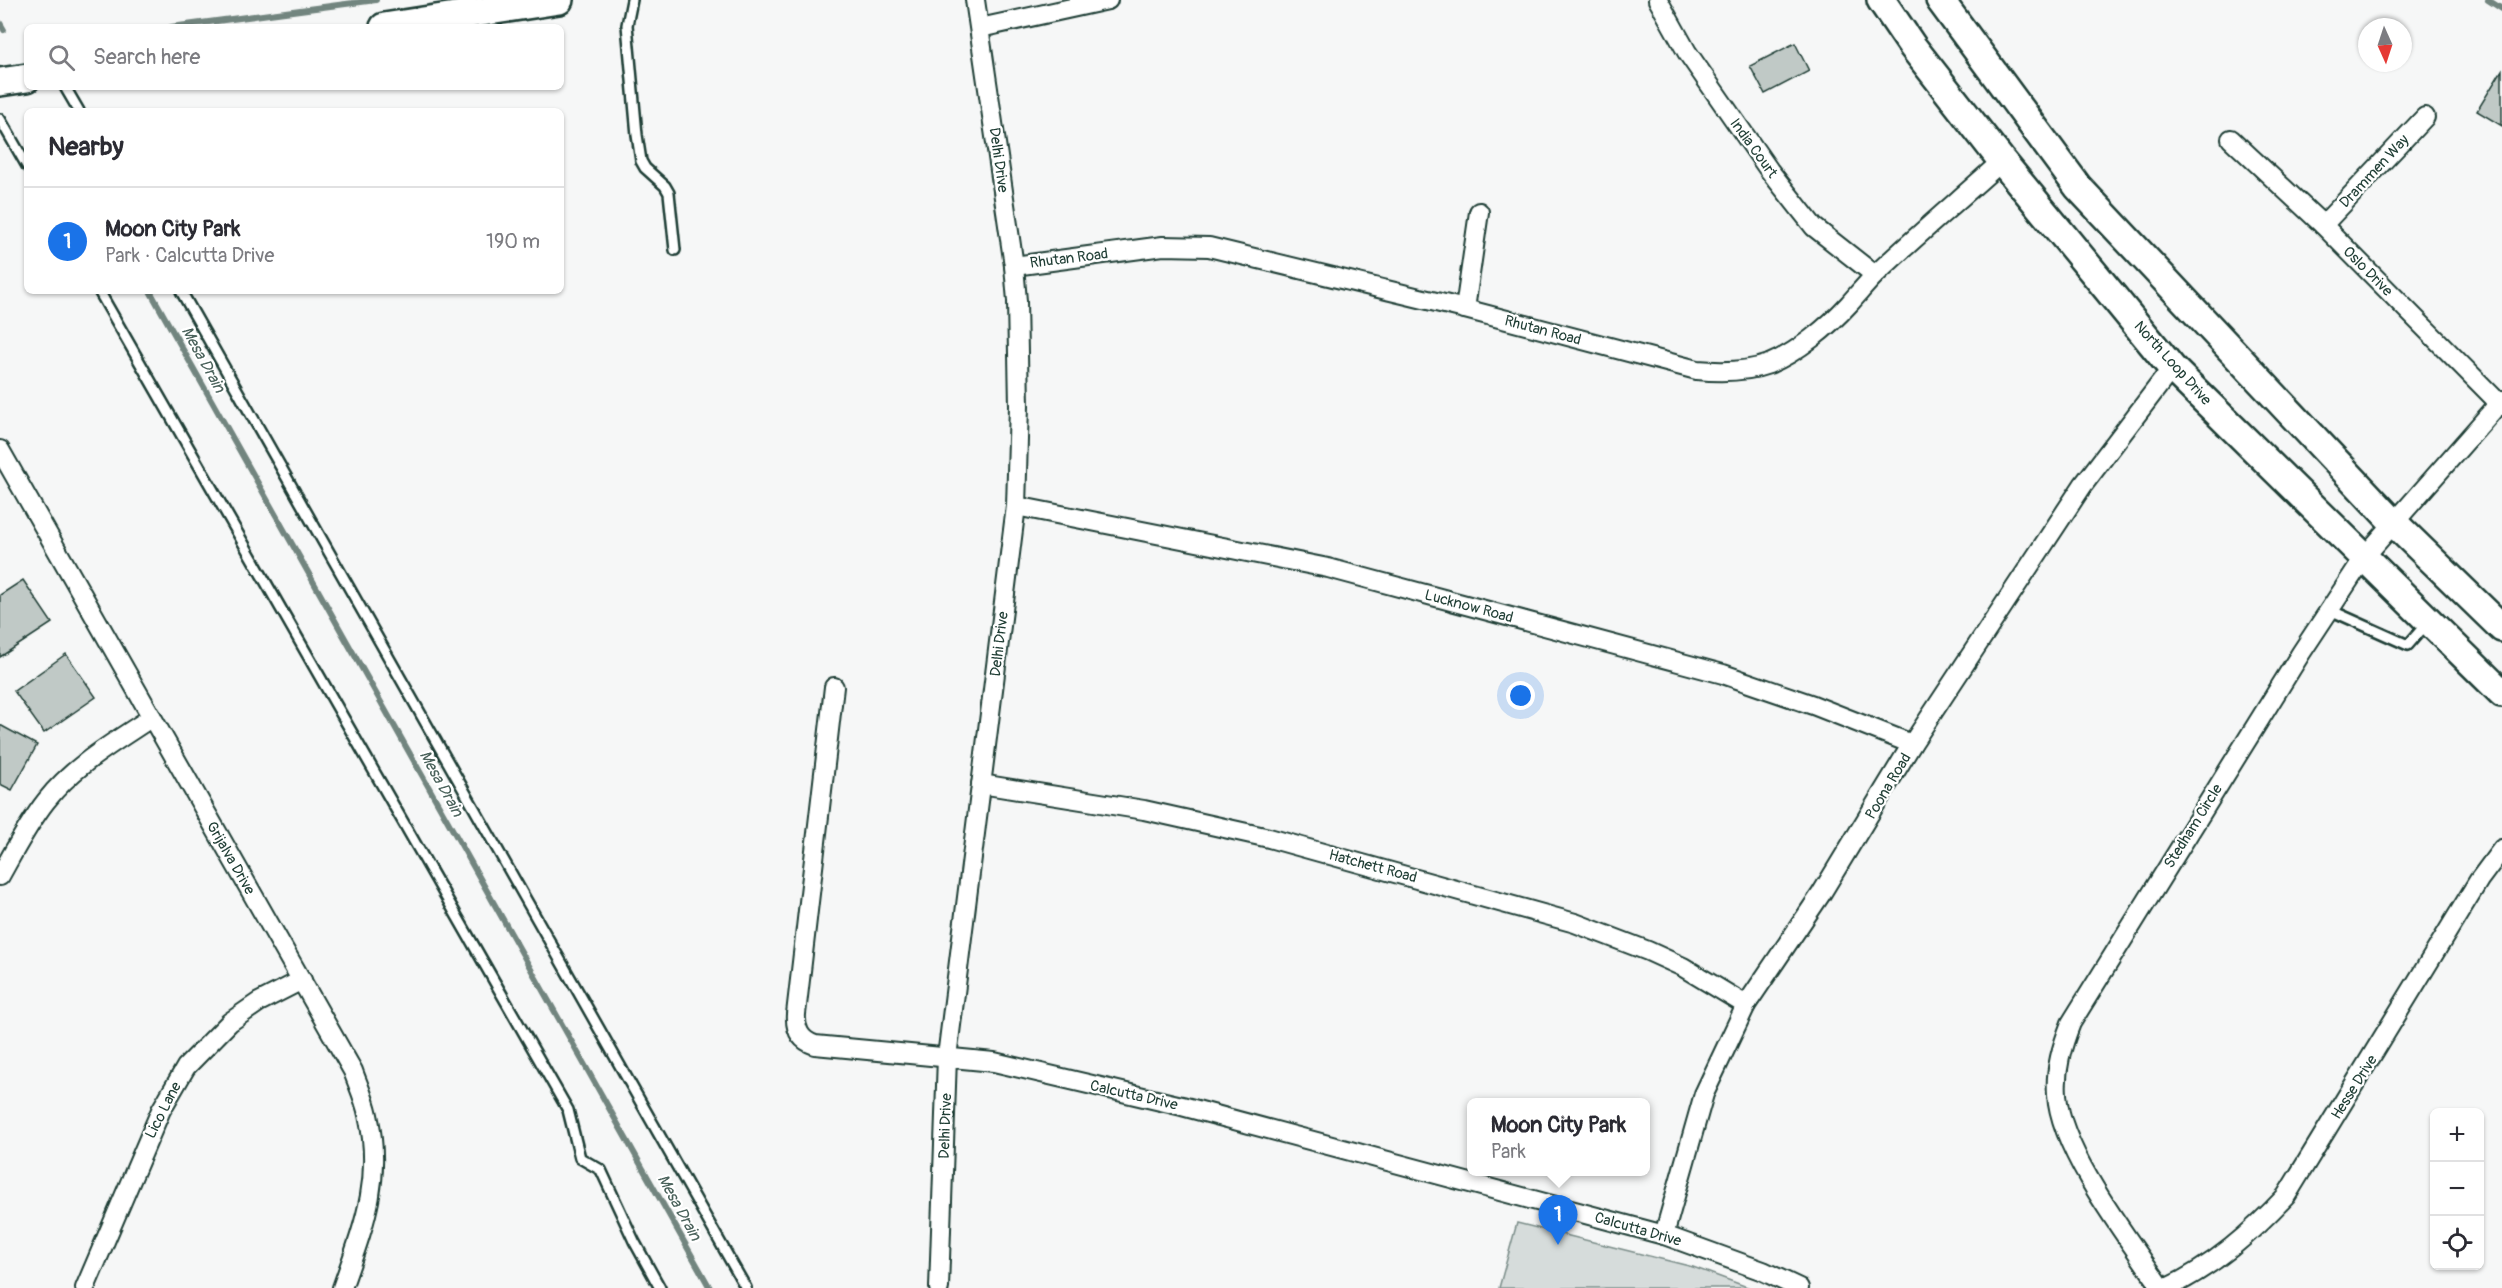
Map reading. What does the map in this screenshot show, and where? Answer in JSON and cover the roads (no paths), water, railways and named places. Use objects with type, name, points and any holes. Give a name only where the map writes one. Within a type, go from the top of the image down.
[{"type":"main road","points":[[403,24],[559,0]]},
{"type":"main road","name":"North Loop Drive","points":[[1881,0],[1913,47],[2002,161],[2172,368],[2502,693]]},
{"type":"main road","points":[[1940,0],[2078,188],[2394,523],[2502,628]]},
{"type":"main road","points":[[0,82],[24,78]]},
{"type":"street","name":"Delhi Drive","points":[[939,1288],[947,1057],[1016,506],[1019,406],[1014,266],[975,0]]},
{"type":"street","points":[[980,28],[1108,0]]},
{"type":"street","name":"India Court","points":[[1658,0],[1687,52],[1769,170],[1814,227],[1875,275]]},
{"type":"street","name":"Drammen Way","points":[[2324,225],[2425,117]]},
{"type":"street","name":"Oslo Drive","points":[[2231,139],[2324,225],[2501,403]]},
{"type":"street","name":"Rhutan Road","points":[[1014,266],[1163,246],[1209,247],[1465,309],[1696,370],[1713,372],[1744,369],[1767,364],[1789,352],[1840,313],[1875,275],[2002,161]]},
{"type":"street","points":[[1465,309],[1479,212]]},
{"type":"street","name":"Poona Road","points":[[1664,1235],[1704,1094],[1746,1005],[1821,894],[1912,744],[2083,485],[2172,368]]},
{"type":"street","name":"Stedham Circle","points":[[2162,1288],[2116,1222],[2069,1142],[2061,1121],[2057,1096],[2057,1070],[2061,1047],[2071,1023],[2365,556],[2501,403]]},
{"type":"street","name":"Grijalva Drive","points":[[0,450],[353,1071],[368,1115],[372,1151],[370,1205],[342,1288]]},
{"type":"street","name":"Lucknow Road","points":[[1016,506],[1328,568],[1362,577],[1723,674],[1813,705],[1912,744]]},
{"type":"street","name":"Calcutta Drive","points":[[834,687],[795,1024],[808,1043],[815,1046],[994,1062],[1182,1106],[1664,1235],[1763,1271],[1799,1288]]},
{"type":"street","points":[[0,876],[46,800],[66,779],[88,759],[152,717]]},
{"type":"street","name":"Hatchett Road","points":[[981,784],[1144,810],[1269,838],[1564,920],[1648,951],[1683,967],[1746,1005]]},
{"type":"street","name":"Hesse Drive","points":[[2167,1288],[2225,1254],[2255,1229],[2286,1196],[2480,880],[2502,849]]},
{"type":"street","name":"Lico Lane","points":[[85,1288],[160,1110],[186,1067],[230,1022],[260,1002],[302,981]]},
{"type":"lane","points":[[632,0],[627,25],[636,135],[645,168],[665,186],[669,193],[675,250]]},
{"type":"lane","points":[[67,90],[77,108]]},
{"type":"lane","points":[[0,119],[24,161]]},
{"type":"lane","points":[[101,294],[568,1110],[580,1158],[601,1170],[634,1241],[660,1288]]},
{"type":"lane","points":[[183,294],[746,1288]]},
{"type":"lane","points":[[2330,610],[2408,645],[2429,620]]},
{"type":"waterway","points":[[194,24],[376,0]]},
{"type":"waterway","points":[[2488,0],[2502,9]]},
{"type":"waterway","name":"Mesa Drain","points":[[0,23],[4,30]]},
{"type":"waterway","name":"Mesa Drain","points":[[152,294],[710,1288]]},
{"type":"place","name":"Moon City Park","points":[[1558,1245]]}]
